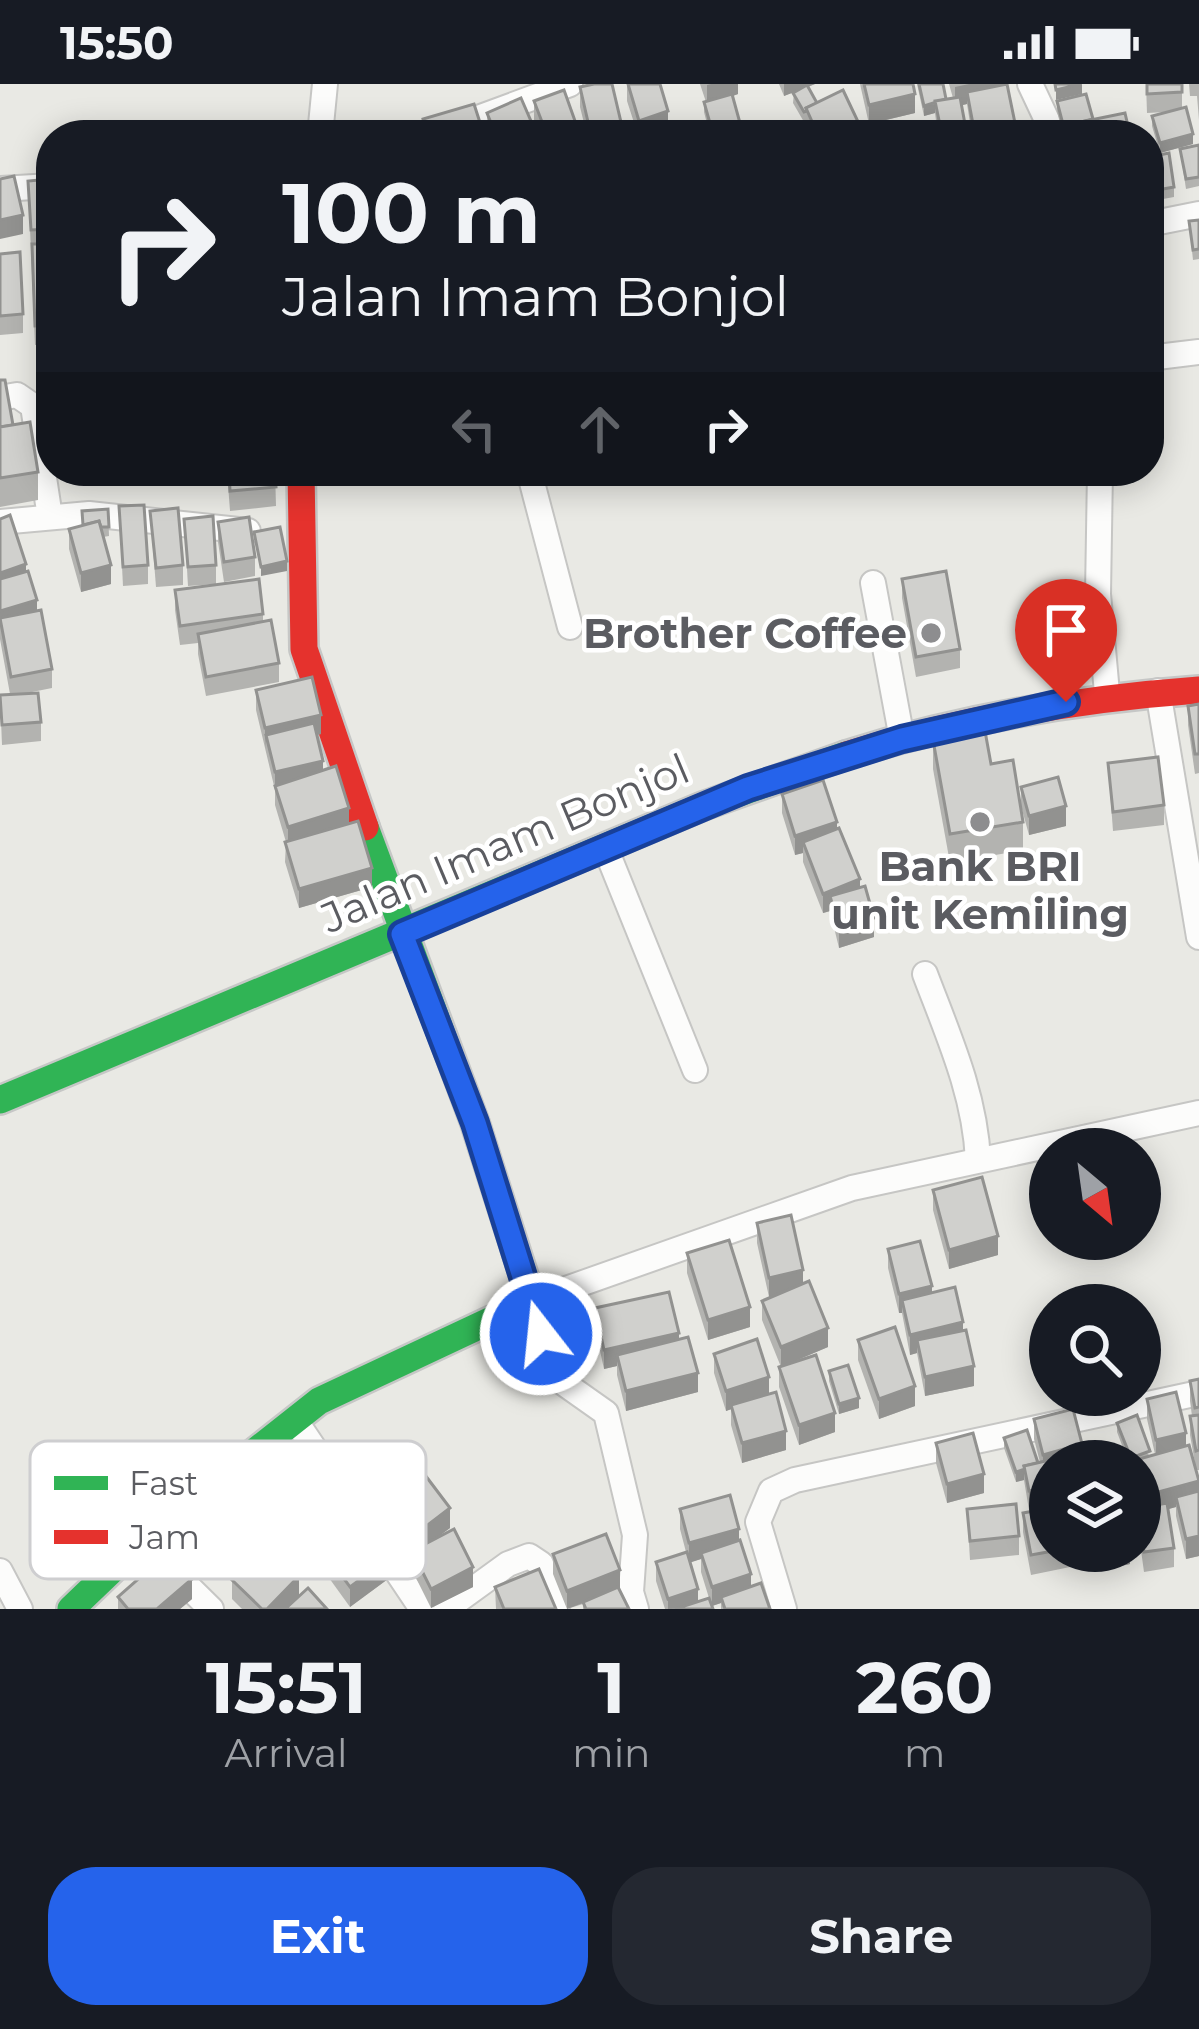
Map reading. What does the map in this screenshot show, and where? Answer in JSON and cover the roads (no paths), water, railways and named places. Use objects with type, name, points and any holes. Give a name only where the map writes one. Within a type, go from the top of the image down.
[{"type":"main road","points":[[268,1441],[338,1390],[532,1301],[475,1123],[402,934],[304,650],[301,486]]},
{"type":"main road","name":"Jalan Imam Bonjol","points":[[0,1100],[748,788],[902,739],[1106,693],[1199,690]]},
{"type":"main road","points":[[71,1609],[102,1579]]},
{"type":"street","points":[[321,120],[325,84]]},
{"type":"street","points":[[472,120],[570,84]]},
{"type":"street","points":[[1030,84],[1047,120]]},
{"type":"street","points":[[0,189],[36,187]]},
{"type":"street","points":[[1164,221],[1199,214]]},
{"type":"street","points":[[1164,356],[1199,352]]},
{"type":"street","points":[[0,398],[17,395],[32,406],[36,431]]},
{"type":"street","points":[[45,486],[50,517]]},
{"type":"street","points":[[533,486],[571,627]]},
{"type":"street","points":[[1100,486],[1099,594],[1106,693]]},
{"type":"street","points":[[0,522],[50,517],[149,518],[185,526],[302,534]]},
{"type":"street","points":[[873,583],[902,739]]},
{"type":"street","points":[[1158,691],[1199,937]]},
{"type":"street","points":[[605,847],[695,1070]]},
{"type":"street","points":[[925,974],[962,1071],[976,1125],[978,1160]]},
{"type":"street","points":[[636,1609],[634,1535],[606,1413],[556,1377],[532,1301],[852,1188],[1199,1113]]},
{"type":"street","points":[[784,1609],[758,1522],[771,1491],[795,1480],[1035,1425],[1199,1393]]},
{"type":"street","points":[[295,1420],[309,1441]]},
{"type":"street","points":[[446,1609],[508,1564],[529,1556],[541,1564],[557,1609]]},
{"type":"street","points":[[0,1571],[20,1609]]},
{"type":"street","points":[[181,1579],[211,1609]]},
{"type":"street","points":[[402,1579],[422,1609]]},
{"type":"place","name":"Brother Coffee","points":[[931,633]]},
{"type":"place","name":"Bank BRI unit Kemiling","points":[[980,822]]}]
